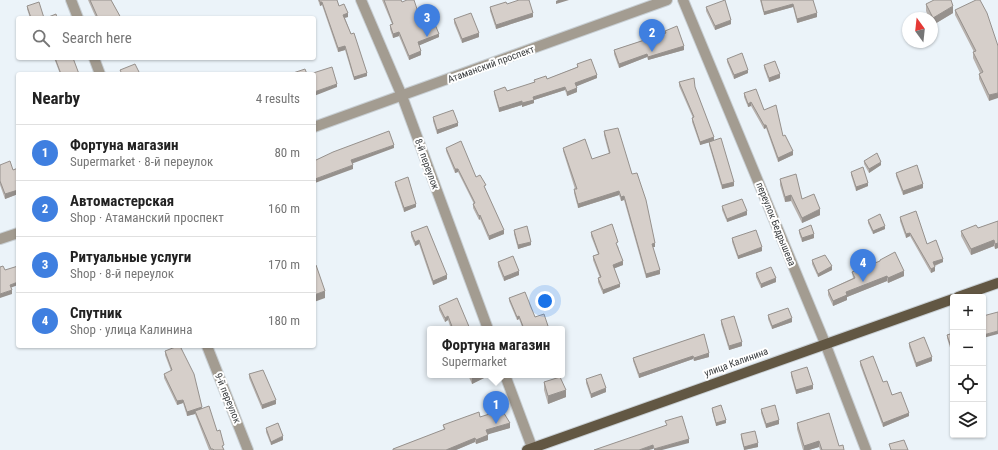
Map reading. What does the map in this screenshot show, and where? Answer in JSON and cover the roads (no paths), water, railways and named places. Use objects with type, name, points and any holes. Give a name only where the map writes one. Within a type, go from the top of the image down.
[{"type":"main road","points":[[967,294],[998,283]]},
{"type":"main road","name":"улица Калинина","points":[[531,449],[825,343],[950,300]]},
{"type":"street","points":[[71,0],[77,16]]},
{"type":"street","name":"8-й переулок","points":[[361,0],[402,96],[487,326]]},
{"type":"street","name":"Атаманский проспект","points":[[316,126],[667,0]]},
{"type":"street","name":"переулок Бедрышева","points":[[683,0],[825,343],[866,450]]},
{"type":"street","points":[[95,60],[99,72]]},
{"type":"street","points":[[0,239],[16,234]]},
{"type":"street","name":"9-й переулок","points":[[208,348],[248,450]]},
{"type":"street","points":[[506,378],[531,449]]},
{"type":"place","name":"Ритуальные услуги","points":[[427,37]]},
{"type":"place","name":"Автомастерская","points":[[652,52]]},
{"type":"place","name":"Спутник","points":[[863,282]]},
{"type":"place","name":"Фортуна магазин","points":[[496,424]]}]
